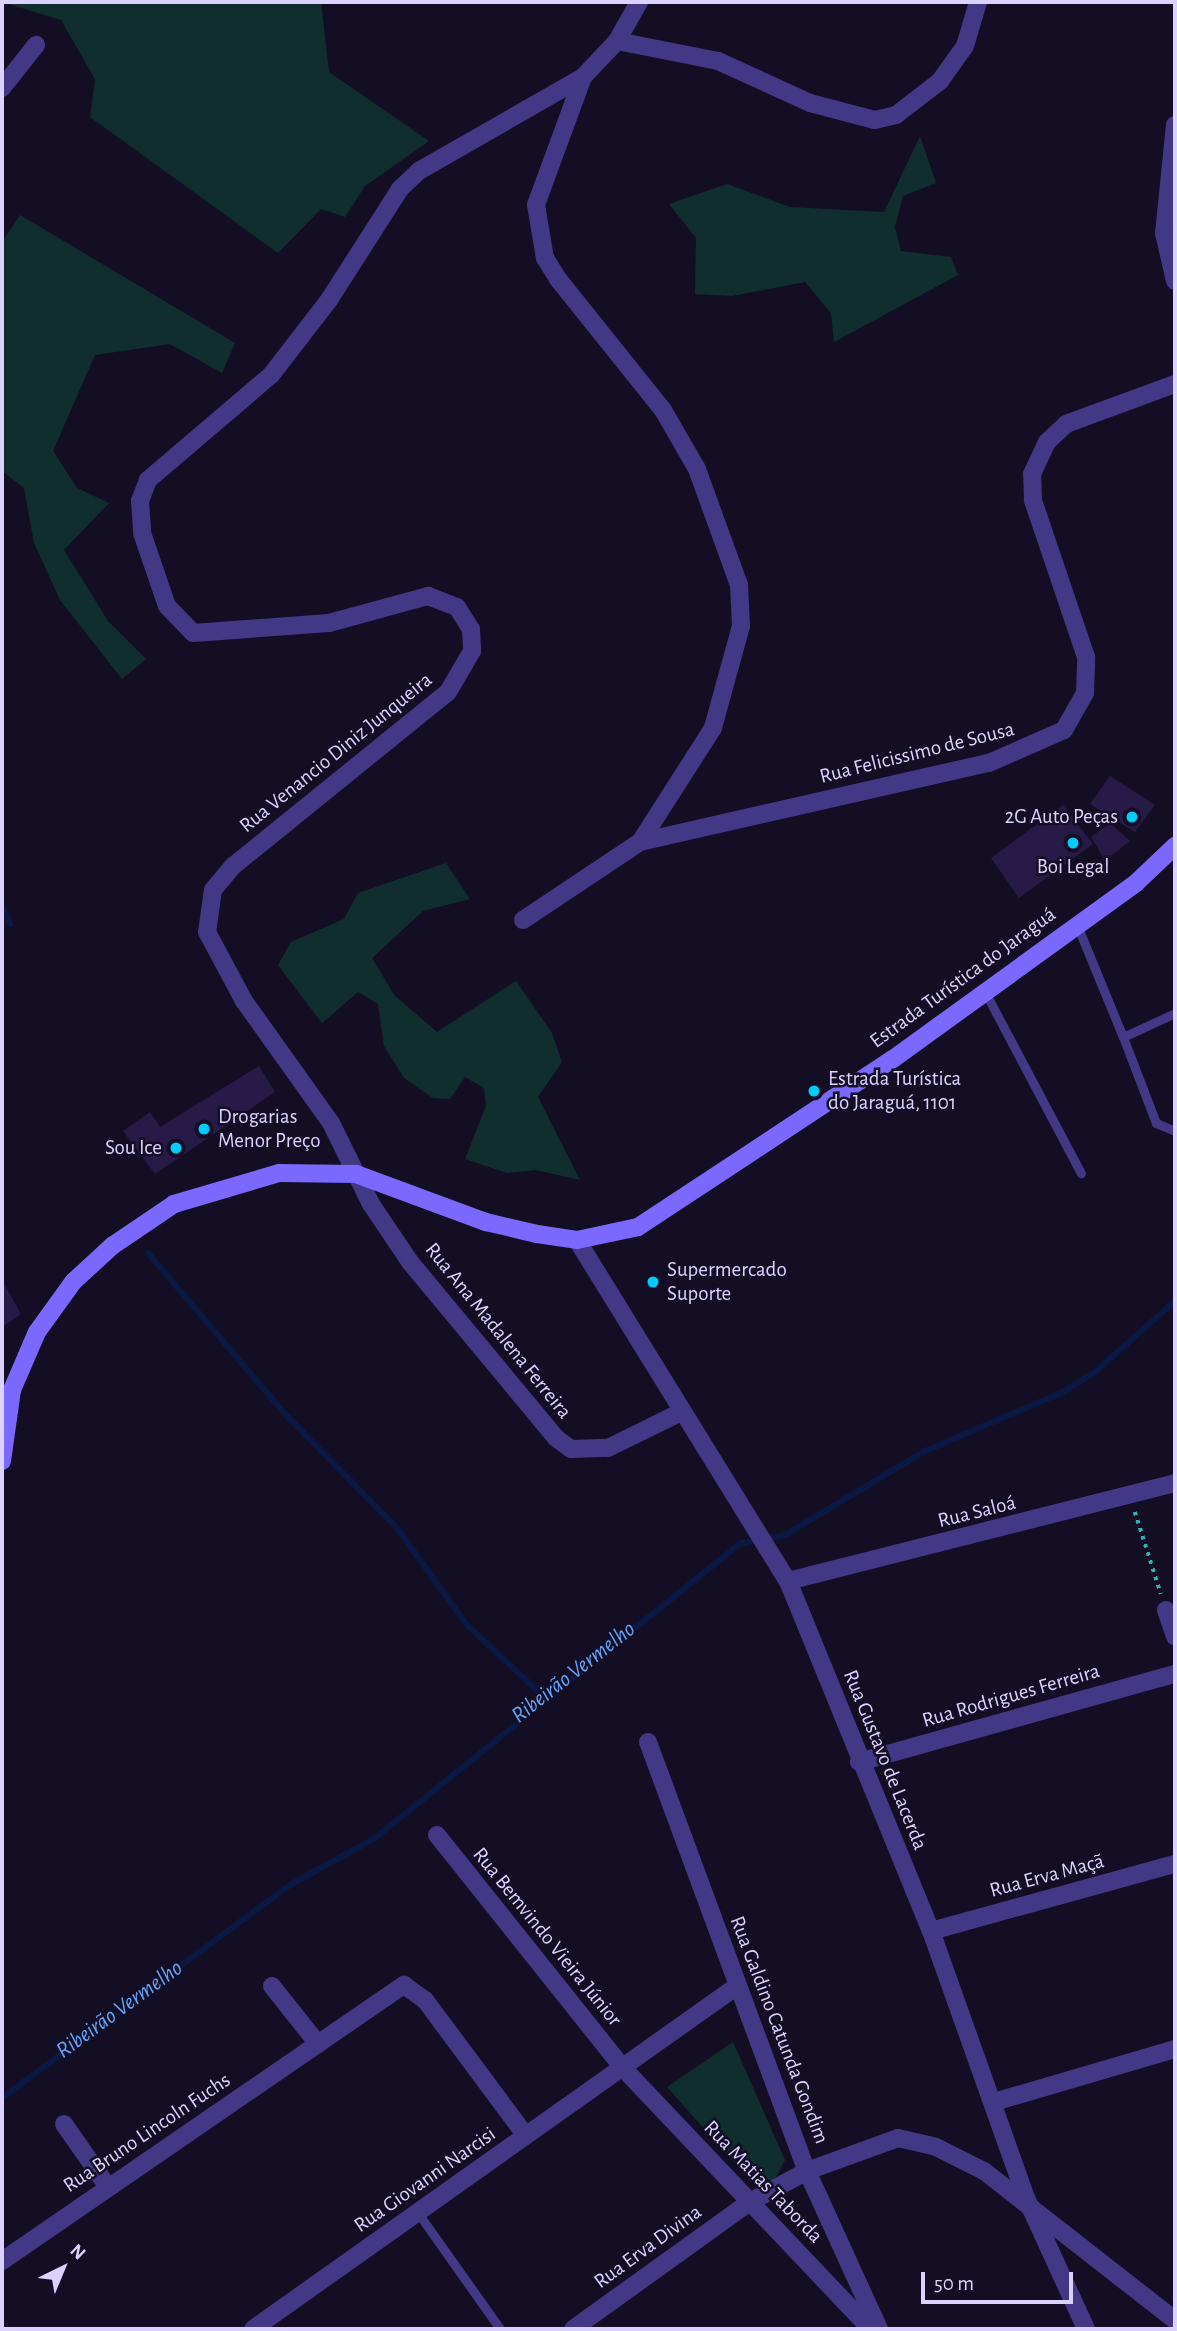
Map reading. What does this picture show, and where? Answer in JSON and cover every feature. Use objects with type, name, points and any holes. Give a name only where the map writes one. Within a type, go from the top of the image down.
[{"type":"main road","name":"Estrada Turística do Jaraguá","points":[[2,1461],[3,1441],[20,1363],[73,1282],[112,1246],[174,1204],[279,1173],[356,1174],[486,1222],[577,1240],[638,1227],[698,1192],[1136,883],[1175,846]]},
{"type":"main road","points":[[2,1378],[20,1363]]},
{"type":"street","points":[[639,2],[618,41],[583,77],[536,205],[545,258],[663,410],[691,457],[722,525],[739,584],[741,626],[713,728],[640,842]]},
{"type":"street","points":[[618,41],[718,61],[810,103],[875,120],[896,115],[940,81],[965,46],[978,2]]},
{"type":"street","points":[[3,84],[36,44]]},
{"type":"street","name":"Rua Venancio Diniz Junqueira","points":[[356,1174],[331,1123],[218,958],[206,910],[233,866],[448,692],[472,651],[471,629],[457,607],[428,596],[329,623],[193,633],[167,606],[142,533],[140,501],[166,459],[271,375],[329,300],[400,189],[419,171],[583,77]]},
{"type":"street","points":[[1175,125],[1164,233],[1175,281]]},
{"type":"street","name":"Rua Felicissimo de Sousa","points":[[523,920],[640,842],[989,763],[1064,730],[1085,693],[1086,657],[1033,500],[1032,474],[1047,442],[1066,424],[1175,384]]},
{"type":"street","name":"Rua Ana Madalena Ferreira","points":[[356,1174],[410,1262],[556,1438],[571,1449],[608,1448],[679,1413]]},
{"type":"street","name":"Rua Gustavo de Lacerda","points":[[577,1240],[679,1413],[784,1574],[859,1762],[931,1931],[1027,2200],[1086,2329]]},
{"type":"street","name":"Rua Saloá","points":[[784,1574],[1130,1498],[1175,1483]]},
{"type":"street","points":[[1166,1610],[1175,1636]]},
{"type":"street","name":"Rua Rodrigues Ferreira","points":[[859,1762],[1175,1674]]},
{"type":"street","name":"Rua Galdino Catunda Gondim","points":[[648,1742],[807,2171],[879,2329]]},
{"type":"street","name":"Rua Bemvindo Vieira Júnior","points":[[437,1835],[622,2067]]},
{"type":"street","name":"Rua Erva Maçã","points":[[931,1931],[1175,1864]]},
{"type":"street","points":[[272,1986],[318,2044]]},
{"type":"street","name":"Rua Bruno Lincoln Fuchs","points":[[2,2261],[398,1988],[411,1986],[526,2136]]},
{"type":"street","name":"Rua Giovanni Narcisi","points":[[253,2329],[737,1986]]},
{"type":"street","points":[[994,2102],[1175,2049]]},
{"type":"street","name":"Rua Matias Taborda","points":[[622,2067],[871,2329]]},
{"type":"street","points":[[64,2124],[108,2187]]},
{"type":"street","name":"Rua Erva Divina","points":[[573,2329],[750,2202],[807,2171],[898,2138],[936,2147],[1027,2200],[1175,2320]]},
{"type":"lane","points":[[1076,924],[1156,1123],[1175,1131]]},
{"type":"lane","points":[[984,990],[1081,1172]]},
{"type":"lane","points":[[1123,1037],[1175,1013]]},
{"type":"lane","points":[[418,2213],[500,2329]]},
{"type":"path","points":[[1130,1498],[1166,1610]]},
{"type":"green space","points":[[2,2],[321,2],[329,72],[429,141],[365,186],[345,217],[321,209],[278,253],[90,117],[95,79],[61,20]]},
{"type":"green space","points":[[920,136],[936,183],[903,196],[895,227],[901,251],[951,257],[958,275],[834,342],[831,313],[805,282],[732,296],[695,294],[696,238],[669,204],[727,184],[790,207],[884,212]]},
{"type":"green space","points":[[20,215],[235,343],[222,373],[170,344],[95,355],[53,451],[77,488],[109,503],[64,550],[108,621],[146,659],[122,679],[60,600],[34,543],[24,488],[2,471],[2,242]]},
{"type":"green space","points":[[446,863],[470,899],[423,911],[372,958],[395,996],[437,1032],[516,981],[552,1033],[562,1062],[538,1097],[580,1180],[536,1170],[507,1173],[465,1159],[486,1106],[484,1088],[465,1077],[450,1099],[433,1098],[404,1078],[384,1046],[378,1004],[358,992],[322,1023],[278,965],[291,942],[344,919],[358,893]]},
{"type":"green space","points":[[733,2042],[785,2160],[774,2181],[747,2177],[667,2087]]},
{"type":"building","points":[[1110,776],[1155,805],[1135,832],[1090,804]]},
{"type":"building","points":[[1063,805],[1093,844],[1019,898],[991,858]]},
{"type":"building","points":[[1110,823],[1130,841],[1105,861],[1091,837]]},
{"type":"building","points":[[259,1066],[275,1092],[155,1174],[123,1131],[150,1112],[160,1127]]},
{"type":"building","points":[[2,1280],[21,1314],[2,1327]]},
{"type":"waterway","points":[[2,906],[10,924]]},
{"type":"waterway","points":[[148,1253],[286,1415],[397,1528],[466,1624],[543,1696]]},
{"type":"waterway","name":"Ribeirão Vermelho","points":[[2,2098],[290,1885],[375,1838],[741,1543],[785,1535],[923,1452],[1063,1392],[1095,1372],[1175,1301]]},
{"type":"place","name":"2G Auto Peças","points":[[1132,817]]},
{"type":"place","name":"Boi Legal","points":[[1073,843]]},
{"type":"place","name":"Estrada Turística do Jaraguá, 1101","points":[[814,1091]]},
{"type":"place","name":"Drogarias Menor Preço","points":[[204,1129]]},
{"type":"place","name":"Sou Ice","points":[[176,1148]]},
{"type":"place","name":"Supermercado Suporte","points":[[653,1282]]}]
